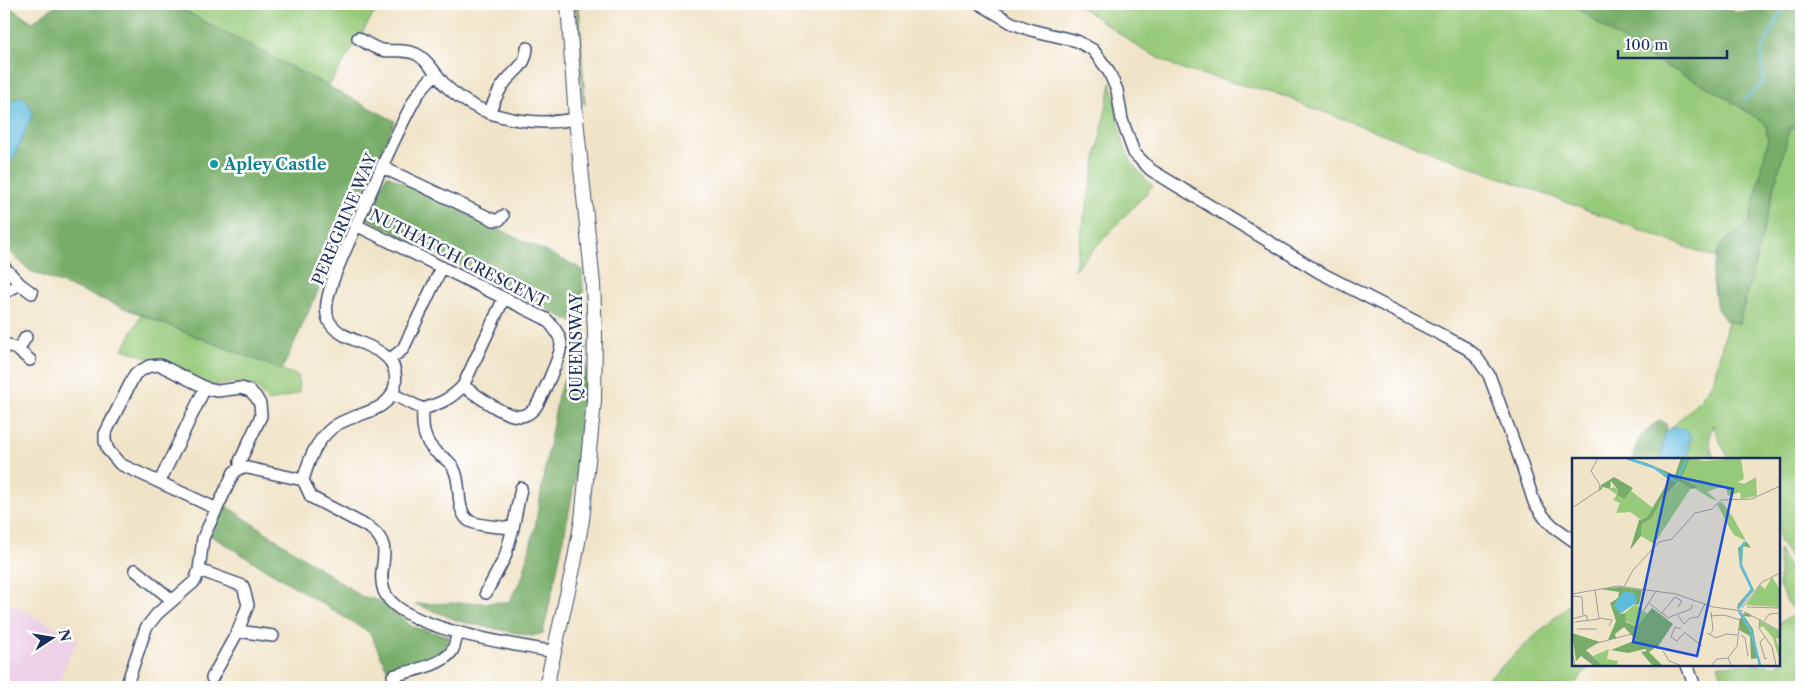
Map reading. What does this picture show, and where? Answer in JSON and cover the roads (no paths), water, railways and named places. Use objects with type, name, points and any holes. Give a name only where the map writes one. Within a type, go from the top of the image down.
[{"type":"main road","name":"QUEENSWAY","points":[[546,687],[582,520],[594,401],[595,333],[593,284],[576,119],[568,4]]},
{"type":"street","points":[[980,4],[1012,23],[1031,30],[1077,41],[1093,50],[1108,70],[1118,90],[1122,120],[1134,153],[1151,170],[1319,272],[1436,332],[1475,355],[1490,375],[1534,502],[1548,522],[1572,540]]},
{"type":"street","points":[[358,38],[382,50],[416,54],[425,60],[457,96],[489,113],[516,120],[534,122],[576,119]]},
{"type":"street","points":[[489,113],[499,91],[523,64],[526,58],[526,48]]},
{"type":"street","name":"PEREGRINE WAY","points":[[389,360],[374,348],[336,330],[329,321],[327,313],[333,280],[356,225],[416,97],[425,84],[436,74]]},
{"type":"street","points":[[382,168],[494,220],[499,220],[503,216]]},
{"type":"street","name":"NUTHATCH CRESCENT","points":[[356,225],[546,319],[553,326],[560,342],[560,353],[537,405],[529,414],[523,416],[508,414],[463,386]]},
{"type":"street","points":[[442,267],[403,349],[389,360],[396,377],[392,394],[379,407],[346,420],[334,427],[321,439],[311,456],[304,480],[311,497],[370,528],[380,537],[385,552],[381,573],[384,592],[396,607],[407,615],[458,632],[498,642],[554,652]]},
{"type":"street","points":[[4,268],[32,293]]},
{"type":"street","points":[[4,293],[20,284]]},
{"type":"street","points":[[392,394],[422,409],[452,397],[463,386],[504,298]]},
{"type":"street","points":[[18,350],[26,337]]},
{"type":"street","points":[[4,343],[18,350],[30,360]]},
{"type":"street","points":[[217,509],[120,464],[108,450],[105,434],[136,374],[152,365],[160,365],[205,388],[217,391],[236,387],[253,393],[260,404],[261,416],[240,461],[240,468]]},
{"type":"street","points":[[160,481],[205,388]]},
{"type":"street","points":[[422,409],[424,436],[436,453],[453,466],[459,483],[460,502],[463,513],[468,520],[475,523],[513,528]]},
{"type":"street","points":[[126,687],[146,628],[172,600],[195,581],[199,570],[204,538],[234,472],[240,468],[248,468],[304,480]]},
{"type":"street","points":[[486,593],[505,557],[521,488]]},
{"type":"street","points":[[135,570],[172,600]]},
{"type":"street","points":[[199,570],[243,586],[248,605],[238,631],[212,678]]},
{"type":"street","points":[[238,631],[273,636]]},
{"type":"street","points":[[393,676],[434,664],[445,658],[452,650],[458,632]]},
{"type":"street","points":[[1687,666],[1695,687]]},
{"type":"water","points":[[21,97],[27,101],[33,113],[12,162],[6,165],[4,164],[4,111],[13,100]]},
{"type":"water","points":[[1672,427],[1686,429],[1691,437],[1688,455],[1685,458],[1661,458],[1665,432]]},
{"type":"waterway","points":[[1745,100],[1763,83],[1762,49],[1785,4]]},
{"type":"place","name":"Apley Castle","points":[[214,164]]}]
